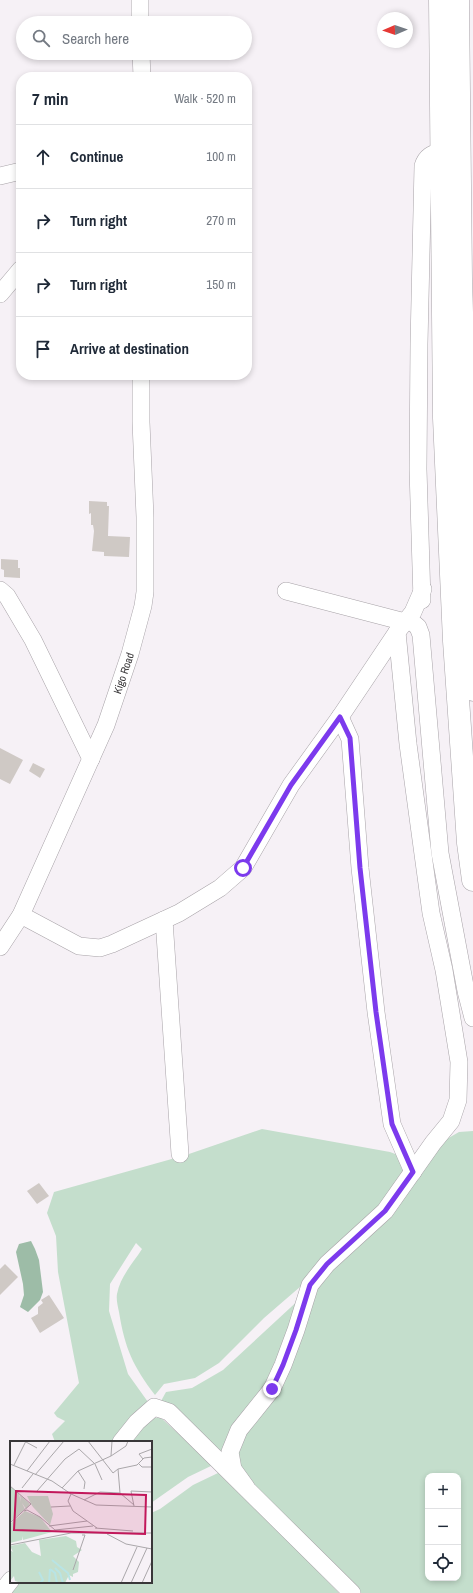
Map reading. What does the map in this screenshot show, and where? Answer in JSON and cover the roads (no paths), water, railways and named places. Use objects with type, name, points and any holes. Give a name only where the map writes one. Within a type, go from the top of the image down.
[{"type":"highway","points":[[440,0],[445,426],[454,641],[468,843],[473,880]]},
{"type":"highway","points":[[458,0],[461,278],[469,434],[473,690]]},
{"type":"street","points":[[140,0],[140,16]]},
{"type":"street","points":[[141,60],[142,72]]},
{"type":"street","points":[[441,151],[430,154],[425,160],[423,166],[418,461],[423,589],[421,635],[440,853],[466,991],[473,1018]]},
{"type":"street","points":[[0,176],[16,172]]},
{"type":"street","points":[[0,294],[16,274]]},
{"type":"street","name":"Kigo Road","points":[[0,947],[21,915],[106,726],[127,662],[143,606],[145,592],[145,517],[141,422],[141,380]]},
{"type":"street","points":[[21,915],[79,946],[100,948],[164,920],[220,888],[243,868],[291,785],[413,612],[423,589]]},
{"type":"street","points":[[0,590],[7,596],[33,640],[91,759]]},
{"type":"street","points":[[286,591],[401,627],[412,622],[418,627],[421,635]]},
{"type":"street","points":[[246,1487],[233,1469],[230,1452],[239,1430],[272,1389],[296,1330],[310,1285],[327,1264],[385,1211],[433,1143],[451,1121],[458,1100],[459,1062],[444,970],[431,913],[408,744],[401,627]]},
{"type":"street","points":[[340,717],[350,738],[360,868],[375,1004],[392,1124],[413,1172]]},
{"type":"street","points":[[164,920],[180,1154]]},
{"type":"street","points":[[122,1441],[137,1422],[154,1407],[168,1412],[246,1487],[352,1593]]},
{"type":"street","points":[[1,1593],[10,1581]]}]
